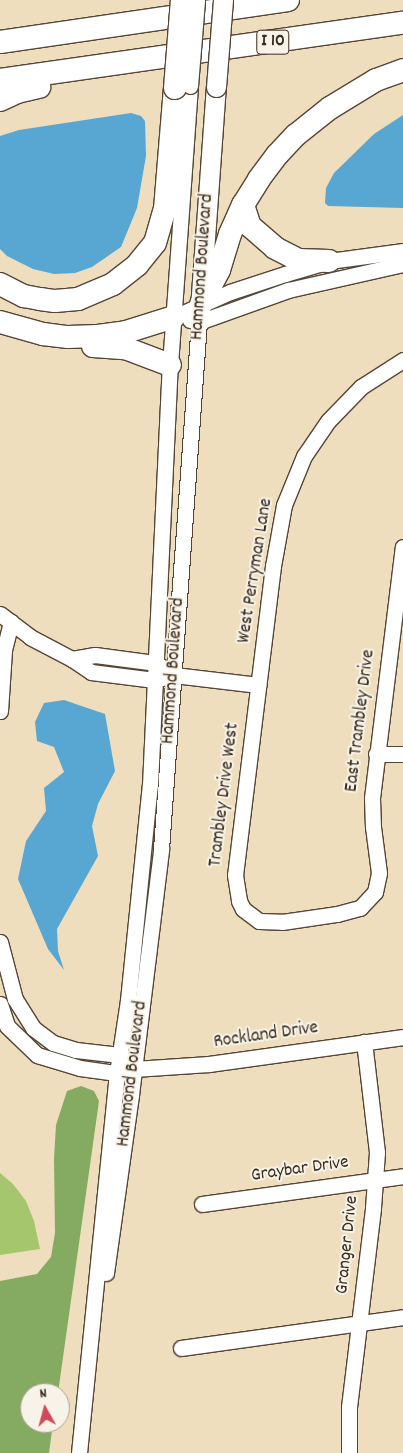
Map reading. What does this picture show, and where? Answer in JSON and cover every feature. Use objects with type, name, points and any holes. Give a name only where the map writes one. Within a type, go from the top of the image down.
[{"type":"highway","points":[[0,284],[24,296],[40,299],[72,299],[90,295],[113,284],[137,265],[155,243],[166,209],[182,87],[182,0]]},
{"type":"highway","name":"I 10","points":[[0,42],[288,0]]},
{"type":"highway","name":"I 10","points":[[0,80],[403,23]]},
{"type":"highway","points":[[0,100],[17,92],[143,60]]},
{"type":"highway","points":[[200,313],[219,270],[230,234],[243,205],[278,154],[312,122],[354,92],[376,80],[403,70]]},
{"type":"highway","points":[[243,205],[250,226],[275,248],[299,260],[329,261]]},
{"type":"highway","points":[[9,325],[68,337],[98,336],[126,332],[174,317]]},
{"type":"highway","points":[[9,325],[30,337],[62,345],[125,348],[170,365]]},
{"type":"main road","name":"Hammond Boulevard","points":[[200,313],[223,0]]},
{"type":"street","name":"Hammond Boulevard","points":[[79,1453],[117,1073],[128,1000],[149,795],[174,317],[182,87],[196,0]]},
{"type":"street","points":[[200,313],[276,276],[329,261],[403,250]]},
{"type":"street","points":[[174,317],[200,313],[288,290],[403,264]]},
{"type":"street","name":"Hammond Boulevard","points":[[91,1338],[103,1288],[114,1224],[161,849],[200,313]]},
{"type":"street","name":"West Perryman Lane","points":[[258,685],[280,523],[284,505],[304,456],[328,421],[361,387],[403,360]]},
{"type":"street","name":"East Trambley Drive","points":[[370,899],[378,881],[379,873],[372,827],[372,798],[376,754],[403,547]]},
{"type":"street","points":[[6,618],[51,649],[72,659],[91,672],[154,680],[174,675],[258,685]]},
{"type":"street","points":[[0,711],[6,618]]},
{"type":"street","points":[[72,659],[95,655],[156,663],[174,675]]},
{"type":"street","name":"Trambley Drive West","points":[[258,685],[235,875],[236,894],[244,909],[259,921],[282,922],[337,914],[360,908],[370,899]]},
{"type":"street","points":[[376,754],[403,754]]},
{"type":"street","points":[[0,942],[15,999],[34,1028],[53,1042],[76,1050],[120,1055],[134,1069]]},
{"type":"street","points":[[0,1004],[8,1026],[37,1055],[80,1068],[117,1073]]},
{"type":"street","points":[[0,1030],[17,1036]]},
{"type":"street","name":"Rockland Drive","points":[[117,1073],[134,1069],[210,1064],[403,1037]]},
{"type":"street","name":"Granger Drive","points":[[349,1453],[349,1407],[377,1152],[364,1042]]},
{"type":"street","name":"Graybar Drive","points":[[202,1204],[403,1176]]},
{"type":"street","points":[[180,1348],[403,1317]]},
{"type":"green space","points":[[81,1086],[94,1091],[99,1101],[59,1383],[20,1383],[20,1433],[52,1433],[49,1453],[0,1453],[0,1281],[37,1274],[51,1257],[55,1233],[54,1159],[56,1125],[67,1091]]},
{"type":"green space","points":[[0,1173],[13,1184],[26,1201],[34,1221],[40,1249],[0,1255]]},
{"type":"water","points":[[131,113],[141,116],[145,121],[146,156],[137,208],[121,247],[92,267],[75,273],[54,274],[33,269],[7,256],[0,249],[0,136],[19,130]]},
{"type":"water","points":[[403,115],[403,208],[328,206],[325,203],[326,188],[334,173],[374,134]]},
{"type":"water","points":[[64,700],[105,714],[115,771],[98,804],[92,826],[98,856],[57,929],[58,951],[64,970],[48,949],[18,879],[26,841],[46,811],[44,788],[64,772],[54,747],[37,741],[35,722],[44,703]]}]
